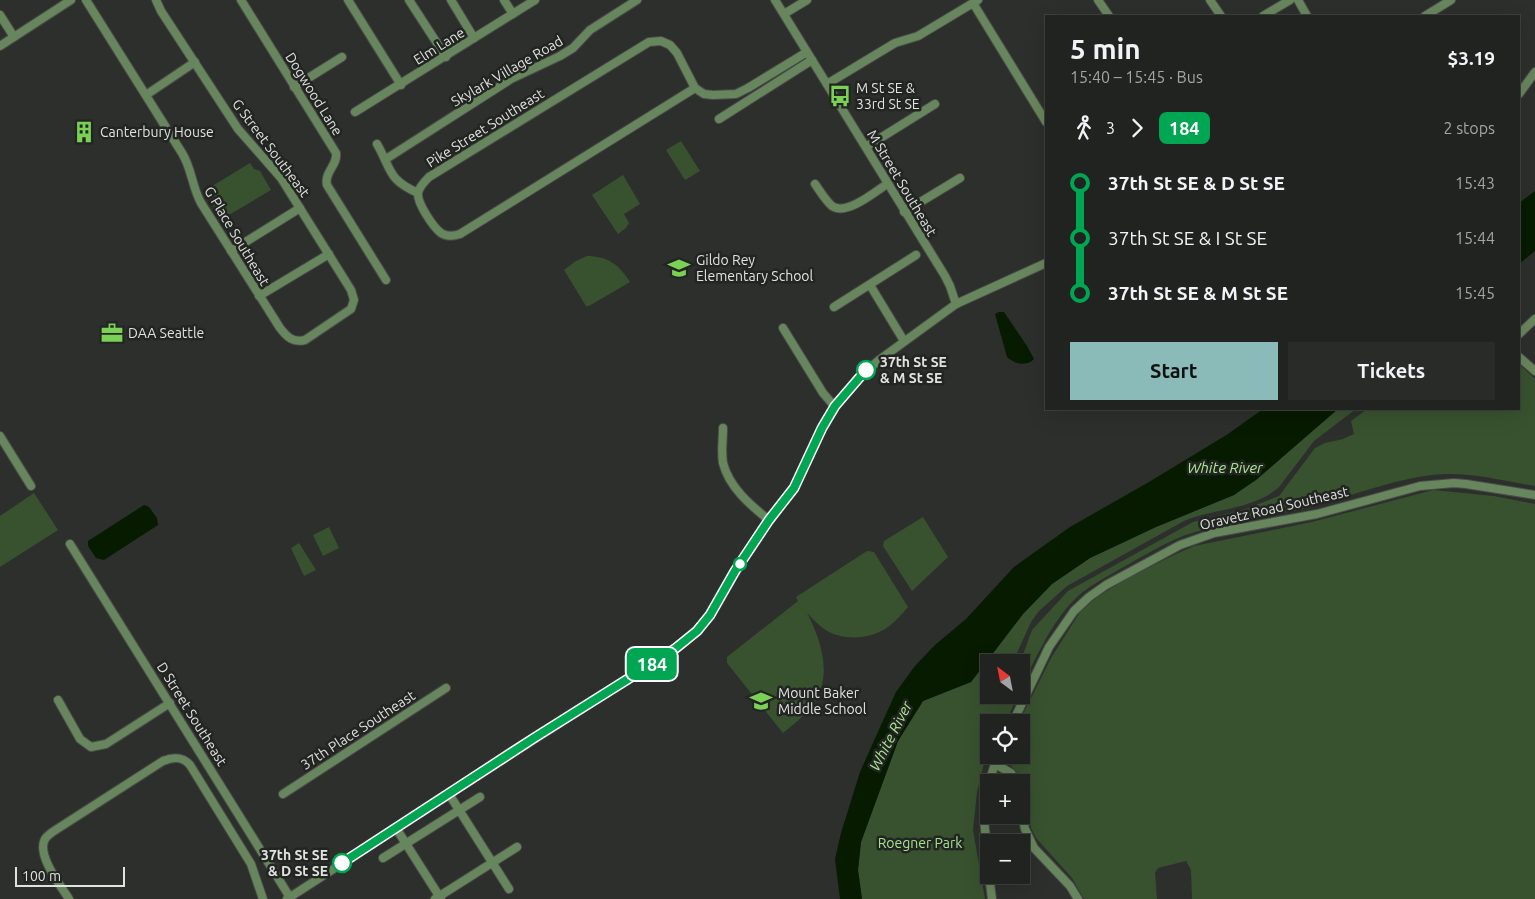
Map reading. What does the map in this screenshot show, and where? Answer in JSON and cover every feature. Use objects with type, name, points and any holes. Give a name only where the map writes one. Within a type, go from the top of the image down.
[{"type":"street","points":[[0,46],[71,0]]},
{"type":"street","name":"G Place Southeast","points":[[86,0],[186,159],[198,198],[280,328]]},
{"type":"street","name":"G Street Southeast","points":[[156,0],[161,12],[238,129],[246,140],[274,168],[349,286],[354,300],[351,309],[310,338],[302,341],[291,339],[280,328]]},
{"type":"street","name":"Dogwood Lane","points":[[241,0],[336,153],[336,161],[326,176],[327,185],[386,280]]},
{"type":"street","points":[[348,0],[401,85]]},
{"type":"street","points":[[410,0],[446,57]]},
{"type":"street","points":[[451,0],[474,38]]},
{"type":"street","points":[[504,0],[512,14]]},
{"type":"street","name":"Elm Lane","points":[[356,112],[535,0]]},
{"type":"street","name":"Skylark Village Road","points":[[386,159],[511,79],[573,48],[590,30],[637,0]]},
{"type":"street","name":"M Street Southeast","points":[[775,0],[948,281],[956,304]]},
{"type":"street","points":[[784,14],[807,0]]},
{"type":"street","points":[[1098,0],[1108,15]]},
{"type":"street","points":[[1210,0],[1220,15]]},
{"type":"street","points":[[1264,15],[1290,0]]},
{"type":"street","points":[[1298,0],[1306,15]]},
{"type":"street","points":[[1426,15],[1451,0]]},
{"type":"street","points":[[827,84],[895,43],[918,36],[975,2],[1045,120]]},
{"type":"street","points":[[0,15],[14,37]]},
{"type":"street","name":"Pike Street Southeast","points":[[418,193],[430,177],[649,42],[661,41],[674,49],[695,88]]},
{"type":"street","points":[[377,144],[386,159],[388,169],[394,179],[418,193],[422,208],[437,230],[449,236],[460,234],[695,88],[704,94],[736,94],[806,52]]},
{"type":"street","points":[[294,87],[342,57]]},
{"type":"street","points":[[719,119],[812,60]]},
{"type":"street","points":[[146,95],[195,62]]},
{"type":"street","points":[[1520,93],[1535,72]]},
{"type":"street","points":[[866,147],[934,104]]},
{"type":"street","points":[[904,212],[960,178]]},
{"type":"street","points":[[816,184],[830,203],[839,209],[849,208],[887,184]]},
{"type":"street","points":[[231,251],[300,208]]},
{"type":"street","points":[[259,296],[329,254]]},
{"type":"street","points":[[834,306],[916,255]]},
{"type":"street","points":[[289,898],[669,653],[697,631],[710,615],[735,571],[769,520],[794,488],[822,428],[835,406],[867,369],[956,304],[1045,263]]},
{"type":"street","points":[[870,285],[904,341]]},
{"type":"street","points":[[1520,333],[1535,320]]},
{"type":"street","points":[[783,328],[823,393],[835,406]]},
{"type":"street","points":[[1520,358],[1535,371]]},
{"type":"street","points":[[723,428],[722,452],[726,472],[740,493],[769,520]]},
{"type":"street","points":[[0,436],[32,486]]},
{"type":"street","name":"Oravetz Road Southeast","points":[[1017,714],[1050,648],[1074,611],[1088,597],[1106,585],[1180,545],[1214,533],[1317,514],[1420,486],[1454,483],[1535,495]]},
{"type":"street","name":"D Street Southeast","points":[[70,544],[289,898]]},
{"type":"street","name":"37th Place Southeast","points":[[283,794],[446,688]]},
{"type":"street","points":[[58,700],[80,739],[91,747],[106,744],[170,703]]},
{"type":"street","points":[[70,899],[46,861],[43,849],[45,840],[54,831],[163,761],[174,758],[187,762],[195,773],[251,864],[263,899]]},
{"type":"street","points":[[992,774],[995,764],[1011,774]]},
{"type":"street","points":[[449,794],[509,889]]},
{"type":"street","points":[[383,858],[480,797]]},
{"type":"street","points":[[1024,824],[1034,848],[1070,886],[1078,899]]},
{"type":"street","points":[[396,828],[438,898],[517,848]]},
{"type":"street","points":[[990,884],[992,899]]},
{"type":"green space","points":[[681,141],[700,171],[685,180],[666,150]]},
{"type":"green space","points":[[250,163],[254,169],[260,171],[271,190],[222,219],[204,191]]},
{"type":"green space","points":[[623,175],[640,204],[624,214],[629,223],[618,234],[592,195]]},
{"type":"green space","points":[[587,256],[607,260],[617,266],[630,282],[586,306],[564,270]]},
{"type":"green space","points":[[1520,365],[1535,379],[1535,486],[1468,475],[1429,475],[1305,508],[1226,524],[1185,535],[1097,582],[1076,598],[1059,618],[1030,669],[1030,654],[1023,654],[1032,630],[1068,591],[1193,522],[1246,509],[1279,496],[1315,448],[1354,434],[1351,421],[1366,410],[1520,410]]},
{"type":"green space","points":[[1337,410],[1355,410],[1314,441],[1279,487],[1269,495],[1246,504],[1184,521],[1067,586],[1039,611],[1031,622],[1017,653],[992,654],[1023,614],[1052,584],[1090,558],[1156,527],[1234,495]]},
{"type":"green space","points":[[1433,490],[1494,496],[1535,504],[1535,899],[1192,899],[1191,870],[1186,861],[1158,868],[1155,873],[1157,899],[1084,899],[1072,878],[1036,838],[1031,828],[1030,774],[1017,774],[1009,764],[1030,764],[1030,714],[1023,714],[1028,704],[1030,704],[1030,700],[1051,658],[1080,612],[1097,597],[1128,578],[1194,546],[1312,522]]},
{"type":"green space","points":[[34,493],[58,530],[0,567],[0,516]]},
{"type":"green space","points":[[923,517],[948,557],[912,591],[883,546],[884,541]]},
{"type":"green space","points":[[329,527],[339,548],[323,556],[313,535]]},
{"type":"green space","points":[[299,543],[316,570],[304,576],[291,548]]},
{"type":"green space","points":[[867,551],[874,552],[908,607],[888,627],[865,637],[847,637],[831,633],[821,627],[807,613],[821,647],[824,671],[822,683],[819,695],[812,706],[783,733],[727,663],[727,657],[798,601],[796,597]]},
{"type":"green space","name":"Roegner Park","points":[[980,670],[980,704],[1014,704],[1010,714],[980,714],[980,764],[984,764],[977,792],[973,830],[980,870],[980,884],[982,884],[985,899],[862,899],[858,870],[861,842],[898,741],[923,701],[971,682]]},
{"type":"water","points":[[1535,191],[1535,251],[1520,263],[1520,202]]},
{"type":"water","points":[[1004,312],[1034,359],[1020,364],[1007,357],[995,314]]},
{"type":"water","name":"White River","points":[[1262,410],[1337,410],[1256,480],[1234,495],[1156,527],[1090,558],[1052,584],[1023,614],[992,654],[980,654],[980,670],[971,682],[923,701],[898,741],[861,842],[858,870],[862,899],[840,899],[835,859],[860,772],[896,692],[915,666],[935,645],[966,619],[1014,567],[1070,527],[1228,434]]},
{"type":"water","points":[[144,505],[149,507],[157,518],[158,525],[104,560],[96,558],[88,546],[88,541]]},
{"type":"bus line","name":"184","points":[[342,863],[655,662],[697,631],[710,615],[751,546],[794,488],[822,428],[835,406],[866,370]]},
{"type":"place","name":"M St SE & 33rd St SE","points":[[840,96]]},
{"type":"place","name":"Canterbury House","points":[[84,132]]},
{"type":"place","name":"Gildo Rey Elementary School","points":[[679,268]]},
{"type":"place","name":"DAA Seattle","points":[[112,333]]},
{"type":"place","name":"37th St SE & M St SE","points":[[866,370]]},
{"type":"place","name":"Mount Baker Middle School","points":[[761,701]]},
{"type":"place","name":"37th St SE & D St SE","points":[[342,863]]}]
